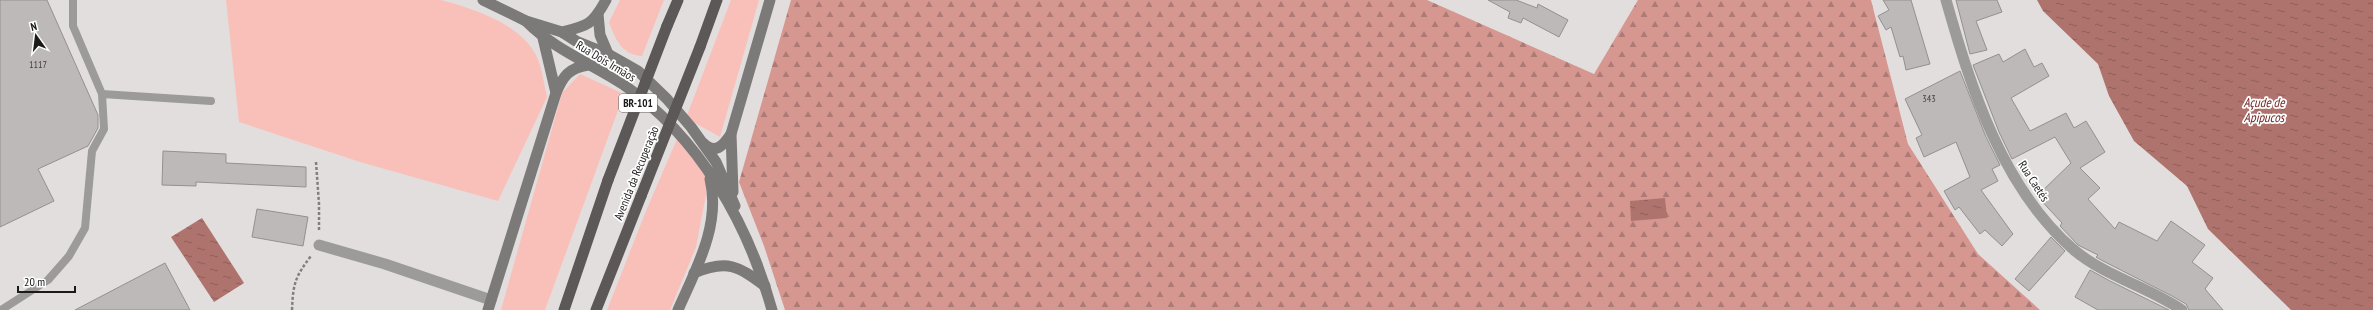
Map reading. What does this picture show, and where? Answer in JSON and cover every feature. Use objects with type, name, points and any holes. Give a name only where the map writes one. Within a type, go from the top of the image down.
[{"type":"highway","name":"Avenida da Recuperação","points":[[564,310],[608,180],[678,0]]},
{"type":"highway","name":"Avenida da Recuperação","points":[[596,310],[717,0]]},
{"type":"main road","name":"Rua Dois Irmãos","points":[[483,0],[526,21],[562,32],[576,41],[608,54],[638,71],[667,99],[700,139],[716,162],[733,199],[739,224]]},
{"type":"main road","points":[[562,32],[587,25],[598,14],[606,0]]},
{"type":"main road","points":[[731,134],[770,0]]},
{"type":"main road","name":"Rua Dois Irmãos","points":[[598,14],[600,35],[608,54]]},
{"type":"main road","name":"Rua Dois Irmãos","points":[[526,21],[543,38],[613,78],[648,103],[691,146],[708,171],[739,224],[766,286],[772,310]]},
{"type":"main road","points":[[543,38],[556,93]]},
{"type":"main road","points":[[489,305],[556,93],[566,73],[574,68],[588,65]]},
{"type":"main road","name":"Rua Dois Irmãos","points":[[700,139],[710,149],[715,149],[725,144],[731,134]]},
{"type":"main road","name":"Rua Dois Irmãos","points":[[731,134],[733,199]]},
{"type":"main road","points":[[678,310],[694,273],[714,216],[712,187],[708,171]]},
{"type":"main road","points":[[694,273],[722,265],[734,266],[745,271],[766,286]]},
{"type":"street","name":"Rua Caetés","points":[[1946,0],[1979,98],[2000,150],[2024,193],[2048,224],[2074,250],[2106,271],[2133,282],[2182,310]]},
{"type":"street","points":[[319,245],[384,264],[489,305]]},
{"type":"lane","points":[[1,310],[48,280],[69,256],[85,228],[92,151],[104,129],[102,94],[73,26],[73,0]]},
{"type":"lane","points":[[102,94],[211,101]]},
{"type":"shaded area","points":[[226,0],[441,0],[481,13],[519,34],[536,55],[547,97],[498,201],[360,162],[239,122]]},
{"type":"shaded area","points":[[620,0],[664,0],[642,56],[629,53],[624,49],[620,45],[611,28],[609,22]]},
{"type":"shaded area","points":[[731,0],[759,0],[720,137],[686,118]]},
{"type":"shaded area","points":[[580,74],[624,94],[545,310],[501,310],[562,93]]},
{"type":"shaded area","points":[[677,139],[709,179],[696,247],[670,310],[607,310],[646,211]]},
{"type":"green space","points":[[791,0],[1427,0],[1594,74],[1638,0],[1871,0],[1908,144],[1978,254],[2040,310],[785,310],[764,246],[739,182]]},
{"type":"water","name":"Açude de Apipucos","points":[[2037,0],[2373,0],[2373,310],[2291,310],[2208,229],[2187,186],[2134,141],[2109,96],[2098,64],[2043,11]]},
{"type":"water","points":[[1665,198],[1667,218],[1631,221],[1630,201]]},
{"type":"water","points":[[202,218],[244,283],[214,302],[171,237]]},
{"type":"building","points":[[0,0],[47,0],[98,115],[98,128],[88,146],[38,169],[54,201],[0,227]]},
{"type":"building","points":[[1488,0],[1516,0],[1537,8],[1538,4],[1568,20],[1559,37],[1523,18],[1521,23],[1508,18],[1510,12]]},
{"type":"building","points":[[1883,0],[1911,0],[1930,64],[1906,70],[1903,56],[1900,57],[1891,27],[1886,30],[1878,16],[1889,10]]},
{"type":"building","points":[[1956,0],[1997,0],[2002,12],[1976,21],[1987,50],[1970,54]]},
{"type":"building","points":[[2025,49],[2034,67],[2042,63],[2049,76],[2011,98],[2030,131],[2066,113],[2074,128],[2086,121],[2105,152],[2080,168],[2100,188],[2088,199],[2115,229],[2119,222],[2157,241],[2171,221],[2205,245],[2192,262],[2213,278],[2205,289],[2223,310],[2189,310],[2186,304],[2172,296],[2096,257],[2098,255],[2078,245],[2060,226],[2062,223],[2037,196],[2071,163],[2055,137],[2012,159],[1999,132],[1973,65],[1999,54],[2003,62]]},
{"type":"building","points":[[1960,71],[1986,137],[2000,165],[1992,169],[1998,181],[1981,190],[2013,234],[2002,246],[1985,230],[1980,234],[1959,207],[1955,210],[1944,191],[1970,177],[1956,142],[1924,157],[1916,138],[1922,135],[1905,99]]},
{"type":"building","points":[[163,151],[226,154],[226,163],[306,167],[306,187],[196,182],[196,186],[162,185]]},
{"type":"building","points":[[257,209],[308,217],[303,246],[252,237]]},
{"type":"building","points":[[2051,237],[2065,251],[2029,291],[2015,279]]},
{"type":"building","points":[[165,263],[190,310],[75,310]]},
{"type":"building","points":[[2090,270],[2169,310],[2098,310],[2075,297]]}]
